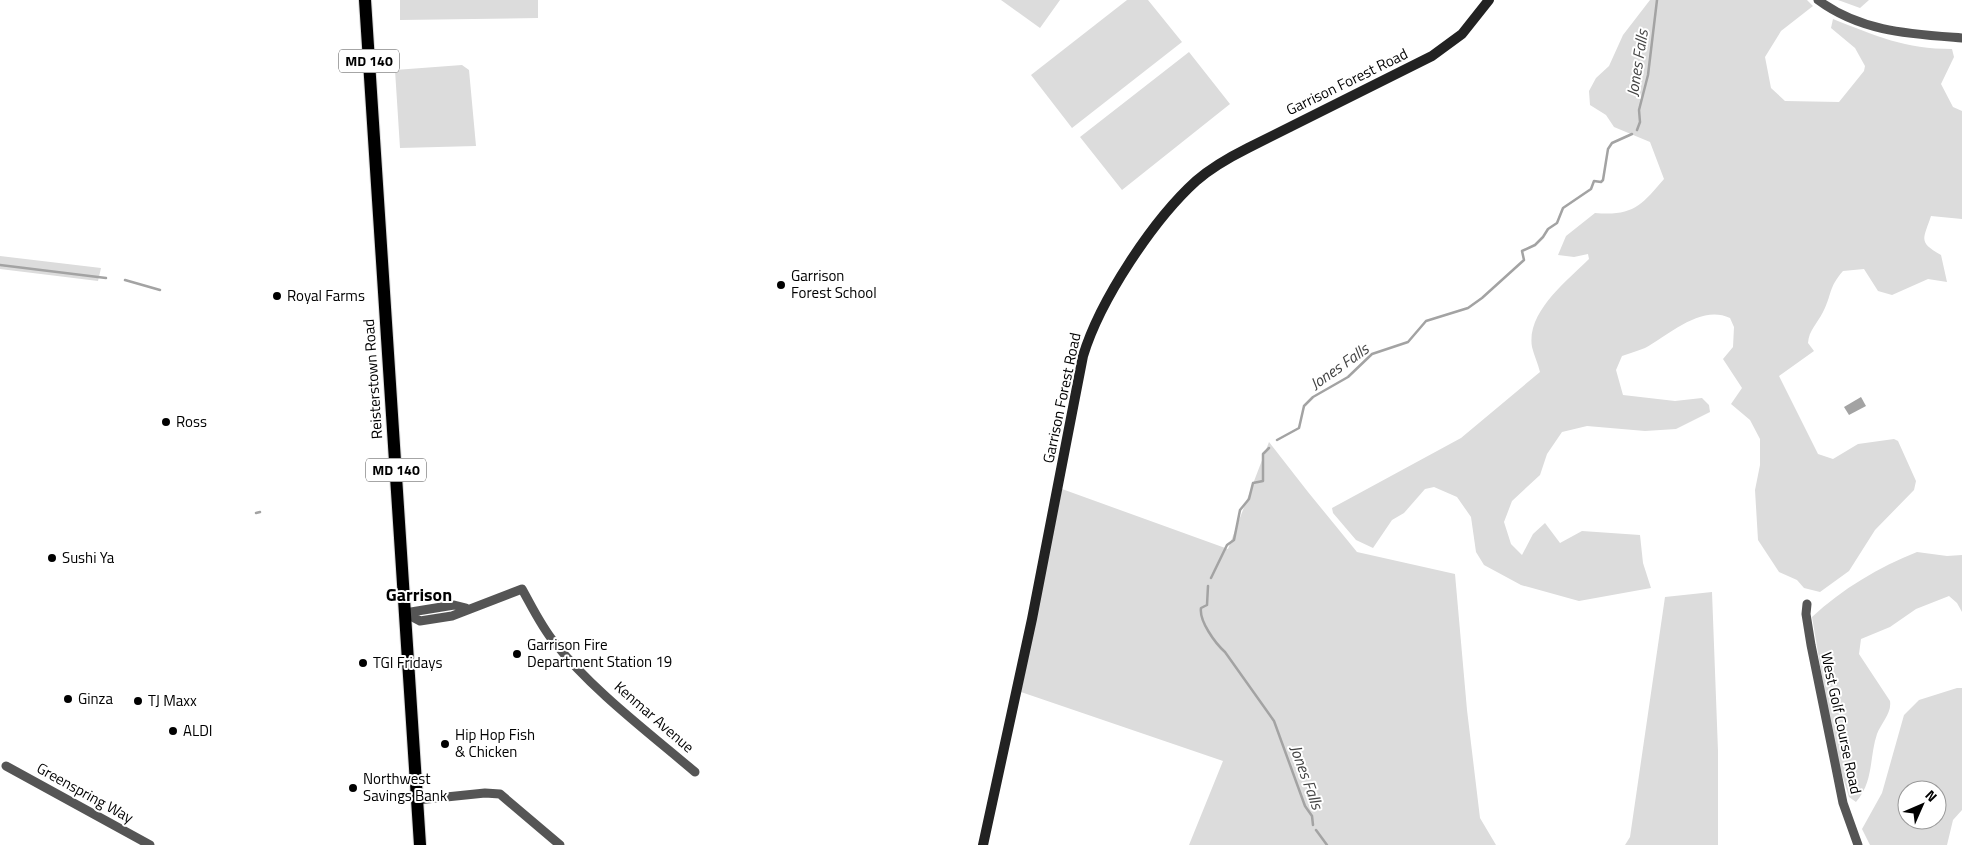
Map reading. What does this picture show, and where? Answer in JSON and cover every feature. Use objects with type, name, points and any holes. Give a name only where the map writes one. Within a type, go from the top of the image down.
[{"type":"main road","name":"Reisterstown Road","points":[[365,0],[420,845]]},
{"type":"main road","name":"Garrison Forest Road","points":[[983,845],[1032,619],[1083,356],[1092,331],[1107,300],[1162,218],[1198,179],[1227,158],[1432,56],[1462,34],[1489,0]]},
{"type":"street","points":[[1818,0],[1841,15],[1889,32],[1962,38]]},
{"type":"street","name":"Kenmar Avenue","points":[[405,613],[420,621],[452,616],[466,608],[522,589],[540,622],[565,655],[605,694],[695,772]]},
{"type":"street","name":"West Golf Course Road","points":[[1807,604],[1806,614],[1811,645],[1834,763],[1843,803],[1858,845]]},
{"type":"street","name":"Greenspring Way","points":[[6,766],[150,845]]},
{"type":"street","points":[[417,800],[485,793],[500,794],[560,845]]},
{"type":"shaded area","points":[[400,0],[538,0],[538,18],[400,20]]},
{"type":"shaded area","points":[[1001,0],[1060,0],[1040,28]]},
{"type":"shaded area","points":[[1127,0],[1148,0],[1182,42],[1072,128],[1031,75]]},
{"type":"shaded area","points":[[1650,0],[1807,0],[1813,6],[1781,31],[1765,57],[1771,88],[1785,101],[1839,102],[1864,71],[1865,66],[1855,48],[1831,28],[1833,19],[1877,36],[1905,44],[1952,49],[1954,57],[1941,84],[1953,107],[1962,111],[1962,219],[1931,216],[1924,240],[1929,247],[1941,255],[1947,282],[1928,279],[1892,295],[1878,291],[1864,269],[1843,271],[1832,287],[1826,306],[1810,334],[1808,343],[1814,351],[1779,376],[1818,454],[1833,459],[1858,444],[1894,439],[1898,441],[1916,481],[1914,490],[1875,530],[1849,571],[1820,592],[1804,588],[1797,580],[1779,572],[1758,540],[1755,490],[1760,465],[1760,439],[1750,420],[1731,404],[1742,388],[1723,359],[1733,347],[1734,327],[1730,318],[1719,315],[1697,318],[1645,348],[1622,356],[1616,370],[1623,395],[1675,401],[1702,398],[1709,405],[1710,412],[1676,429],[1645,431],[1587,426],[1562,432],[1547,454],[1540,475],[1512,501],[1504,522],[1511,544],[1522,555],[1533,534],[1545,523],[1560,543],[1582,531],[1640,535],[1643,563],[1651,588],[1579,601],[1521,585],[1484,565],[1476,552],[1471,517],[1457,497],[1434,487],[1425,489],[1404,513],[1392,520],[1373,548],[1356,540],[1333,513],[1332,508],[1461,438],[1540,372],[1532,347],[1535,321],[1550,298],[1589,259],[1588,254],[1574,257],[1558,255],[1566,236],[1595,213],[1619,213],[1635,207],[1649,196],[1664,179],[1650,142],[1614,127],[1606,115],[1590,105],[1589,91],[1596,78],[1609,66],[1623,35]]},
{"type":"shaded area","points":[[1838,0],[1869,0],[1860,8]]},
{"type":"shaded area","points":[[1189,52],[1230,104],[1122,190],[1080,137]]},
{"type":"shaded area","points":[[462,65],[469,70],[476,146],[400,148],[395,70]]},
{"type":"shaded area","points":[[0,256],[101,268],[98,281],[0,269]]},
{"type":"shaded area","points":[[1861,397],[1866,406],[1849,415],[1844,407]]},
{"type":"shaded area","points":[[1269,442],[1357,552],[1455,574],[1467,710],[1480,818],[1496,845],[1189,845],[1223,761],[1021,692],[1062,489],[1228,549]]},
{"type":"shaded area","points":[[1917,552],[1947,556],[1962,555],[1962,612],[1957,603],[1949,596],[1916,609],[1890,627],[1861,639],[1859,654],[1890,701],[1890,705],[1888,714],[1877,734],[1866,786],[1856,802],[1849,797],[1834,748],[1812,617],[1836,597],[1862,580]]},
{"type":"shaded area","points":[[1712,592],[1718,751],[1718,845],[1625,845],[1630,837],[1665,597]]},
{"type":"shaded area","points":[[1962,688],[1962,810],[1953,820],[1947,845],[1870,845],[1862,829],[1882,793],[1904,715],[1919,700]]},
{"type":"waterway","name":"Jones Falls","points":[[1637,130],[1640,122],[1639,110],[1648,75],[1657,0]]},
{"type":"waterway","name":"Jones Falls","points":[[1277,440],[1299,428],[1304,406],[1313,397],[1348,377],[1372,354],[1408,342],[1426,321],[1468,308],[1482,298],[1524,260],[1522,251],[1535,245],[1548,229],[1557,223],[1563,208],[1591,189],[1594,181],[1601,182],[1603,180],[1608,149],[1612,143],[1632,134]]},
{"type":"waterway","points":[[0,265],[106,278]]},
{"type":"waterway","points":[[125,280],[160,290]]},
{"type":"waterway","name":"Jones Falls","points":[[1211,578],[1227,545],[1234,540],[1240,510],[1249,499],[1253,483],[1263,481],[1263,454],[1269,448]]},
{"type":"waterway","points":[[256,513],[260,512]]},
{"type":"waterway","name":"Jones Falls","points":[[1208,586],[1207,605],[1201,608],[1202,619],[1212,638],[1225,652],[1274,721],[1305,806],[1312,816],[1313,825]]},
{"type":"waterway","name":"Jones Falls","points":[[1316,830],[1327,845]]},
{"type":"place","name":"Garrison Forest School","points":[[781,285]]},
{"type":"place","name":"Royal Farms","points":[[277,296]]},
{"type":"place","name":"Ross","points":[[166,422]]},
{"type":"place","name":"Sushi Ya","points":[[52,558]]},
{"type":"place","name":"Garrison Fire Department Station 19","points":[[517,654]]},
{"type":"place","name":"TGI Fridays","points":[[363,663]]},
{"type":"place","name":"Ginza","points":[[68,699]]},
{"type":"place","name":"TJ Maxx","points":[[138,701]]},
{"type":"place","name":"ALDI","points":[[173,731]]},
{"type":"place","name":"Hip Hop Fish & Chicken","points":[[445,744]]},
{"type":"place","name":"Northwest Savings Bank","points":[[353,788]]},
{"type":"district","name":"Garrison","points":[[419,595]]}]
